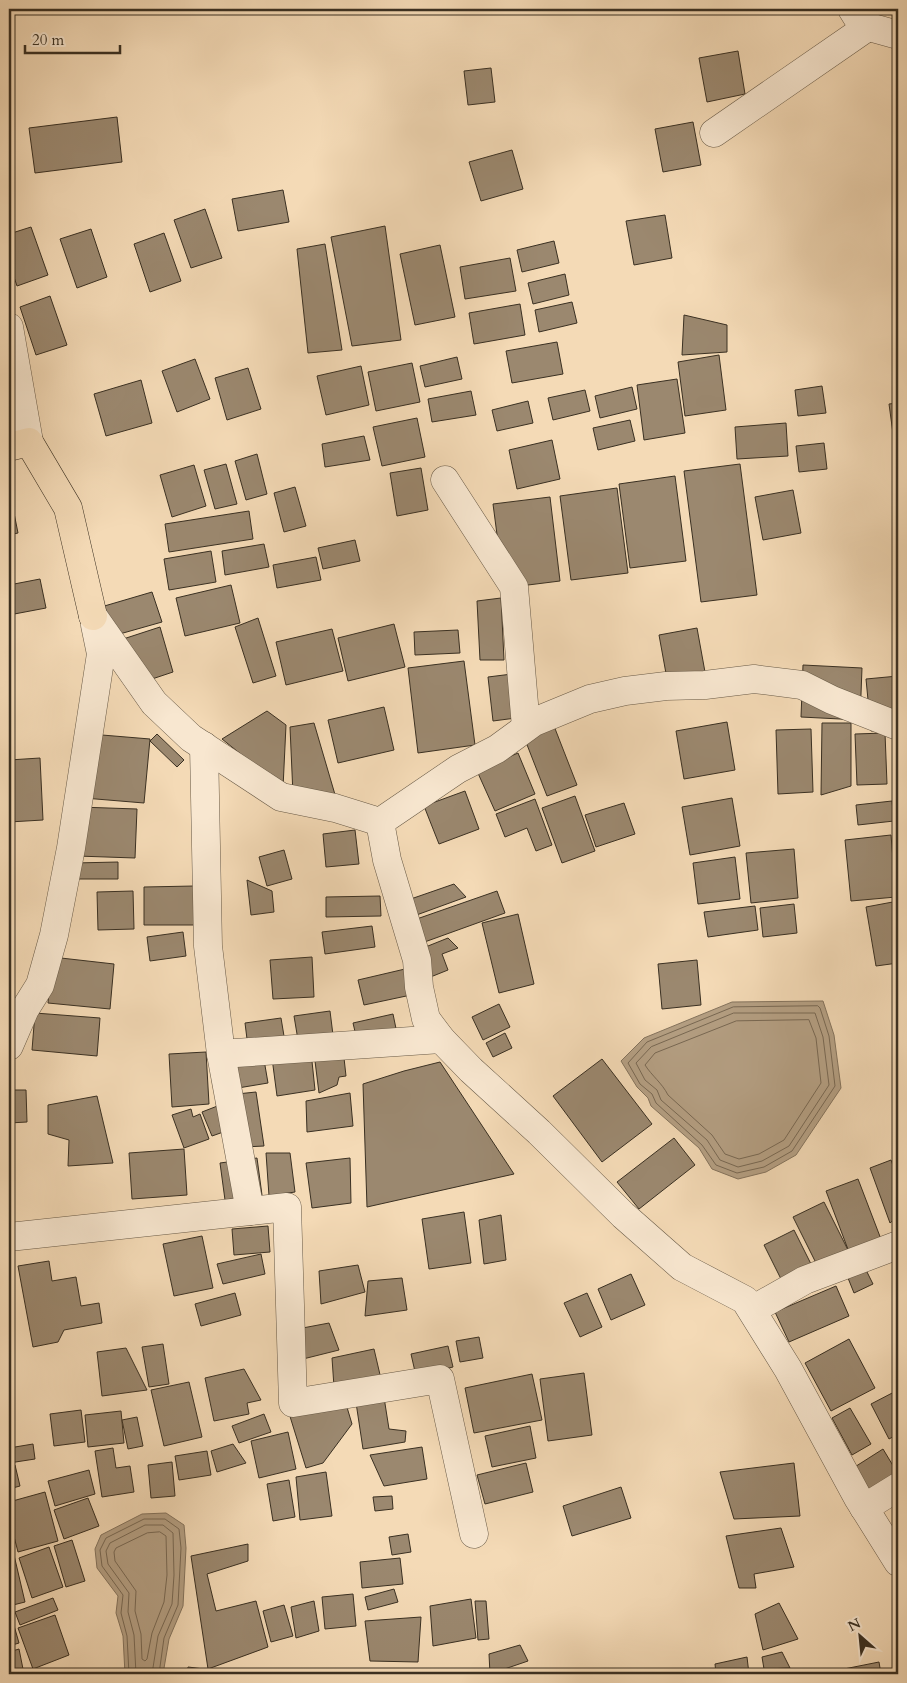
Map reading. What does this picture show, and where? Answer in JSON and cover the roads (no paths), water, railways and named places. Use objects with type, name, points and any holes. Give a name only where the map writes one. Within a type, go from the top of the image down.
[{"type":"main road","points":[[19,445],[68,508],[93,616]]},
{"type":"street","points":[[714,133],[860,17],[898,35]]},
{"type":"street","points":[[9,327],[19,445]]},
{"type":"street","points":[[445,480],[514,587],[526,728]]},
{"type":"street","points":[[93,616],[154,703],[191,738],[281,797],[335,808],[380,822]]},
{"type":"street","points":[[9,1046],[25,1009],[40,985],[54,935],[101,654],[93,616]]},
{"type":"street","points":[[380,822],[458,769],[497,749],[534,722],[590,699],[625,691],[754,679],[802,685],[832,700],[898,726]]},
{"type":"street","points":[[204,746],[208,946],[221,1054],[250,1211]]},
{"type":"street","points":[[380,822],[388,860],[417,960],[419,987],[426,1019],[441,1039],[471,1070],[682,1267],[745,1300],[788,1369],[864,1508],[898,1562]]},
{"type":"street","points":[[221,1054],[441,1039]]},
{"type":"street","points":[[9,1237],[287,1207],[292,1403],[440,1379],[474,1534]]},
{"type":"street","points":[[752,1310],[805,1280],[898,1245]]},
{"type":"street","points":[[864,1508],[898,1486]]},
{"type":"water","points":[[823,1001],[834,1035],[841,1088],[796,1155],[766,1172],[738,1179],[712,1169],[699,1148],[651,1106],[648,1098],[637,1087],[621,1061],[644,1038],[732,1002]]},
{"type":"water","points":[[166,1513],[184,1525],[186,1548],[183,1606],[169,1639],[163,1674],[125,1674],[123,1636],[116,1613],[118,1596],[97,1568],[95,1549],[101,1535],[142,1514]]}]
